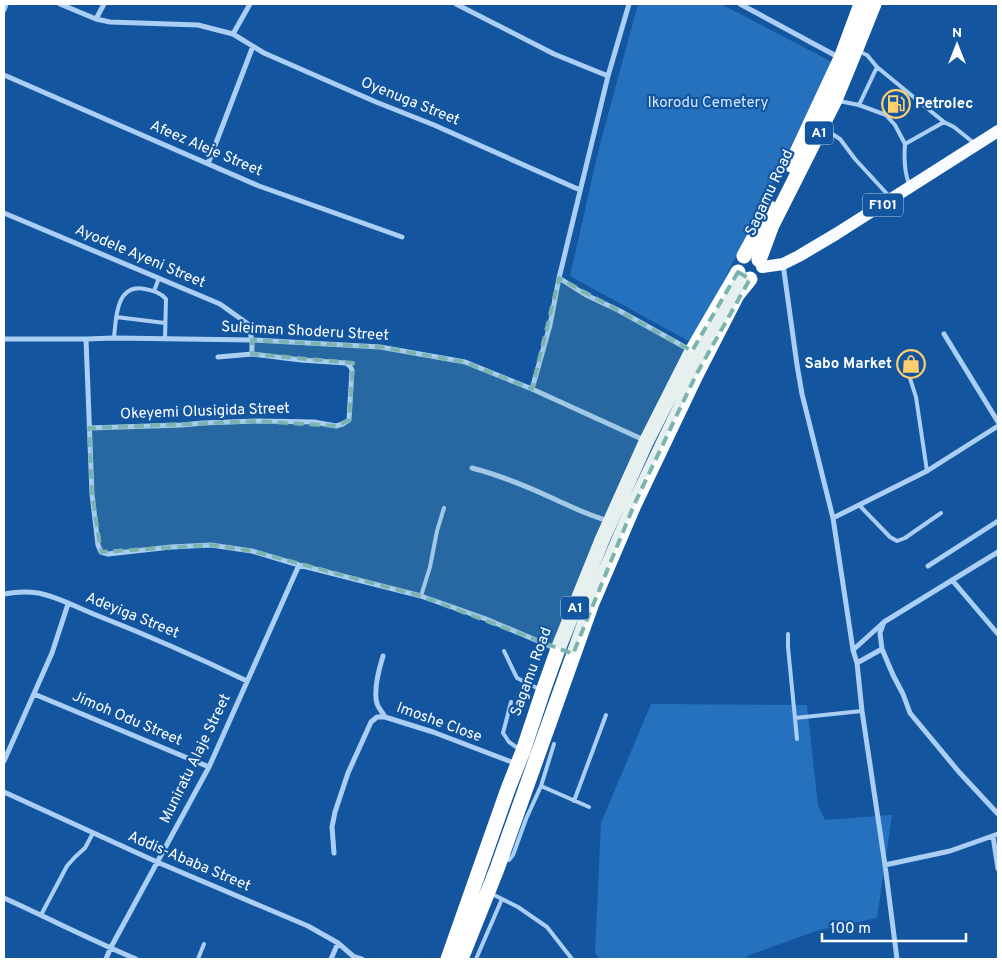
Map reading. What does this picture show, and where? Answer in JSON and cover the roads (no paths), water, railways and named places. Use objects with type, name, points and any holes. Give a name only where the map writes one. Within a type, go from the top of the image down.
[{"type":"highway","name":"Sagamu Road","points":[[744,256],[785,180],[841,58],[861,4]]},
{"type":"highway","name":"Sagamu Road","points":[[760,264],[772,226],[835,100],[874,4]]},
{"type":"highway","points":[[744,256],[752,255],[760,264]]},
{"type":"highway","name":"A1","points":[[744,256],[738,261],[737,265],[744,276],[755,278],[761,272],[760,264]]},
{"type":"highway","name":"Sagamu Road","points":[[448,959],[558,649],[610,522],[646,442],[692,351],[744,276]]},
{"type":"highway","name":"A1","points":[[461,959],[488,892],[592,603],[663,444],[733,304],[744,276]]},
{"type":"highway","points":[[482,862],[498,864]]},
{"type":"main road","name":"F101","points":[[760,264],[783,264],[800,256],[911,188],[998,131]]},
{"type":"street","points":[[4,10],[6,4]]},
{"type":"street","name":"Oyenuga Street","points":[[60,4],[96,19],[110,22],[198,25],[233,34],[264,53],[434,125],[580,190]]},
{"type":"street","points":[[96,19],[104,4]]},
{"type":"street","points":[[233,34],[250,4]]},
{"type":"street","points":[[456,4],[554,54],[608,76]]},
{"type":"street","points":[[532,389],[550,326],[559,278],[608,76],[629,4]]},
{"type":"street","points":[[740,4],[841,58]]},
{"type":"street","points":[[208,164],[253,46]]},
{"type":"street","name":"Afeez Aleje Street","points":[[4,75],[259,186],[402,237]]},
{"type":"street","name":"Ayodele Ayeni Street","points":[[4,213],[220,304],[248,324],[252,340]]},
{"type":"street","points":[[783,264],[802,394],[833,518],[853,650],[857,663],[897,959]]},
{"type":"street","points":[[559,278],[586,295],[618,310],[692,351]]},
{"type":"street","points":[[944,334],[998,422]]},
{"type":"street","name":"Suleiman Shoderu Street","points":[[4,339],[252,340],[380,347],[465,362],[532,389],[646,442]]},
{"type":"street","points":[[86,339],[92,494],[100,552],[108,554],[170,547],[211,545],[252,551],[421,596],[486,619],[573,654]]},
{"type":"street","points":[[218,357],[252,354],[252,340]]},
{"type":"street","name":"Okeyemi Olusigida Street","points":[[89,428],[258,420],[314,422],[336,426],[349,420],[352,370],[346,363],[252,354]]},
{"type":"street","points":[[833,518],[927,471],[998,426]]},
{"type":"street","points":[[472,468],[551,497],[586,514],[610,522]]},
{"type":"street","points":[[928,566],[998,521]]},
{"type":"street","points":[[853,650],[884,622],[998,552]]},
{"type":"street","name":"Muniratu Alaje Street","points":[[106,959],[209,767],[299,565]]},
{"type":"street","points":[[952,580],[998,634]]},
{"type":"street","name":"Adeyiga Street","points":[[4,594],[20,591],[39,593],[146,635],[247,681]]},
{"type":"street","points":[[4,761],[52,653],[68,604]]},
{"type":"street","points":[[884,622],[880,633],[882,649],[910,713],[959,772],[998,814]]},
{"type":"street","points":[[857,663],[882,649]]},
{"type":"street","points":[[383,656],[376,694],[377,705],[385,717]]},
{"type":"street","name":"Jimoh Odu Street","points":[[34,694],[209,767]]},
{"type":"street","name":"Imoshe Close","points":[[334,854],[332,827],[335,812],[348,773],[371,722],[377,717],[385,717],[520,758]]},
{"type":"street","name":"Addis-Ababa Street","points":[[4,792],[157,862],[308,926],[338,943],[353,956],[362,959]]},
{"type":"street","points":[[885,865],[950,851],[996,835],[998,869]]},
{"type":"street","points":[[4,898],[110,949],[136,959]]},
{"type":"street","points":[[331,959],[338,943]]},
{"type":"lane","points":[[856,49],[866,55],[944,122],[954,127],[976,145]]},
{"type":"lane","points":[[859,105],[877,66]]},
{"type":"lane","points":[[835,100],[859,105],[886,116],[894,125],[905,144],[904,156],[907,177],[911,188]]},
{"type":"lane","points":[[905,144],[944,122]]},
{"type":"lane","points":[[822,127],[840,139],[855,159],[892,199]]},
{"type":"lane","points":[[154,291],[159,278]]},
{"type":"lane","points":[[114,338],[116,317],[124,293],[137,288],[162,294],[166,299],[165,339]]},
{"type":"lane","points":[[116,317],[165,323]]},
{"type":"lane","points":[[907,369],[916,397],[927,471]]},
{"type":"lane","points":[[859,505],[890,537],[897,541],[905,538],[941,513]]},
{"type":"lane","points":[[421,596],[444,508]]},
{"type":"lane","points":[[788,634],[797,739]]},
{"type":"lane","points":[[504,651],[517,678],[543,691]]},
{"type":"lane","points":[[511,702],[503,733],[520,758]]},
{"type":"lane","points":[[795,718],[862,711]]},
{"type":"lane","points":[[574,801],[606,715]]},
{"type":"lane","points":[[498,864],[509,860],[513,855],[554,744]]},
{"type":"lane","points":[[540,786],[589,807]]},
{"type":"lane","points":[[41,915],[67,866],[85,848],[93,833]]},
{"type":"lane","points":[[488,892],[518,907],[547,926],[572,959]]},
{"type":"lane","points":[[476,959],[502,899]]},
{"type":"lane","points":[[198,959],[204,944]]},
{"type":"place","name":"Petrolec","points":[[896,104]]},
{"type":"place","name":"Sabo Market","points":[[911,364]]},
{"type":"park label","name":"Ikorodu Cemetery","points":[[708,103]]}]
